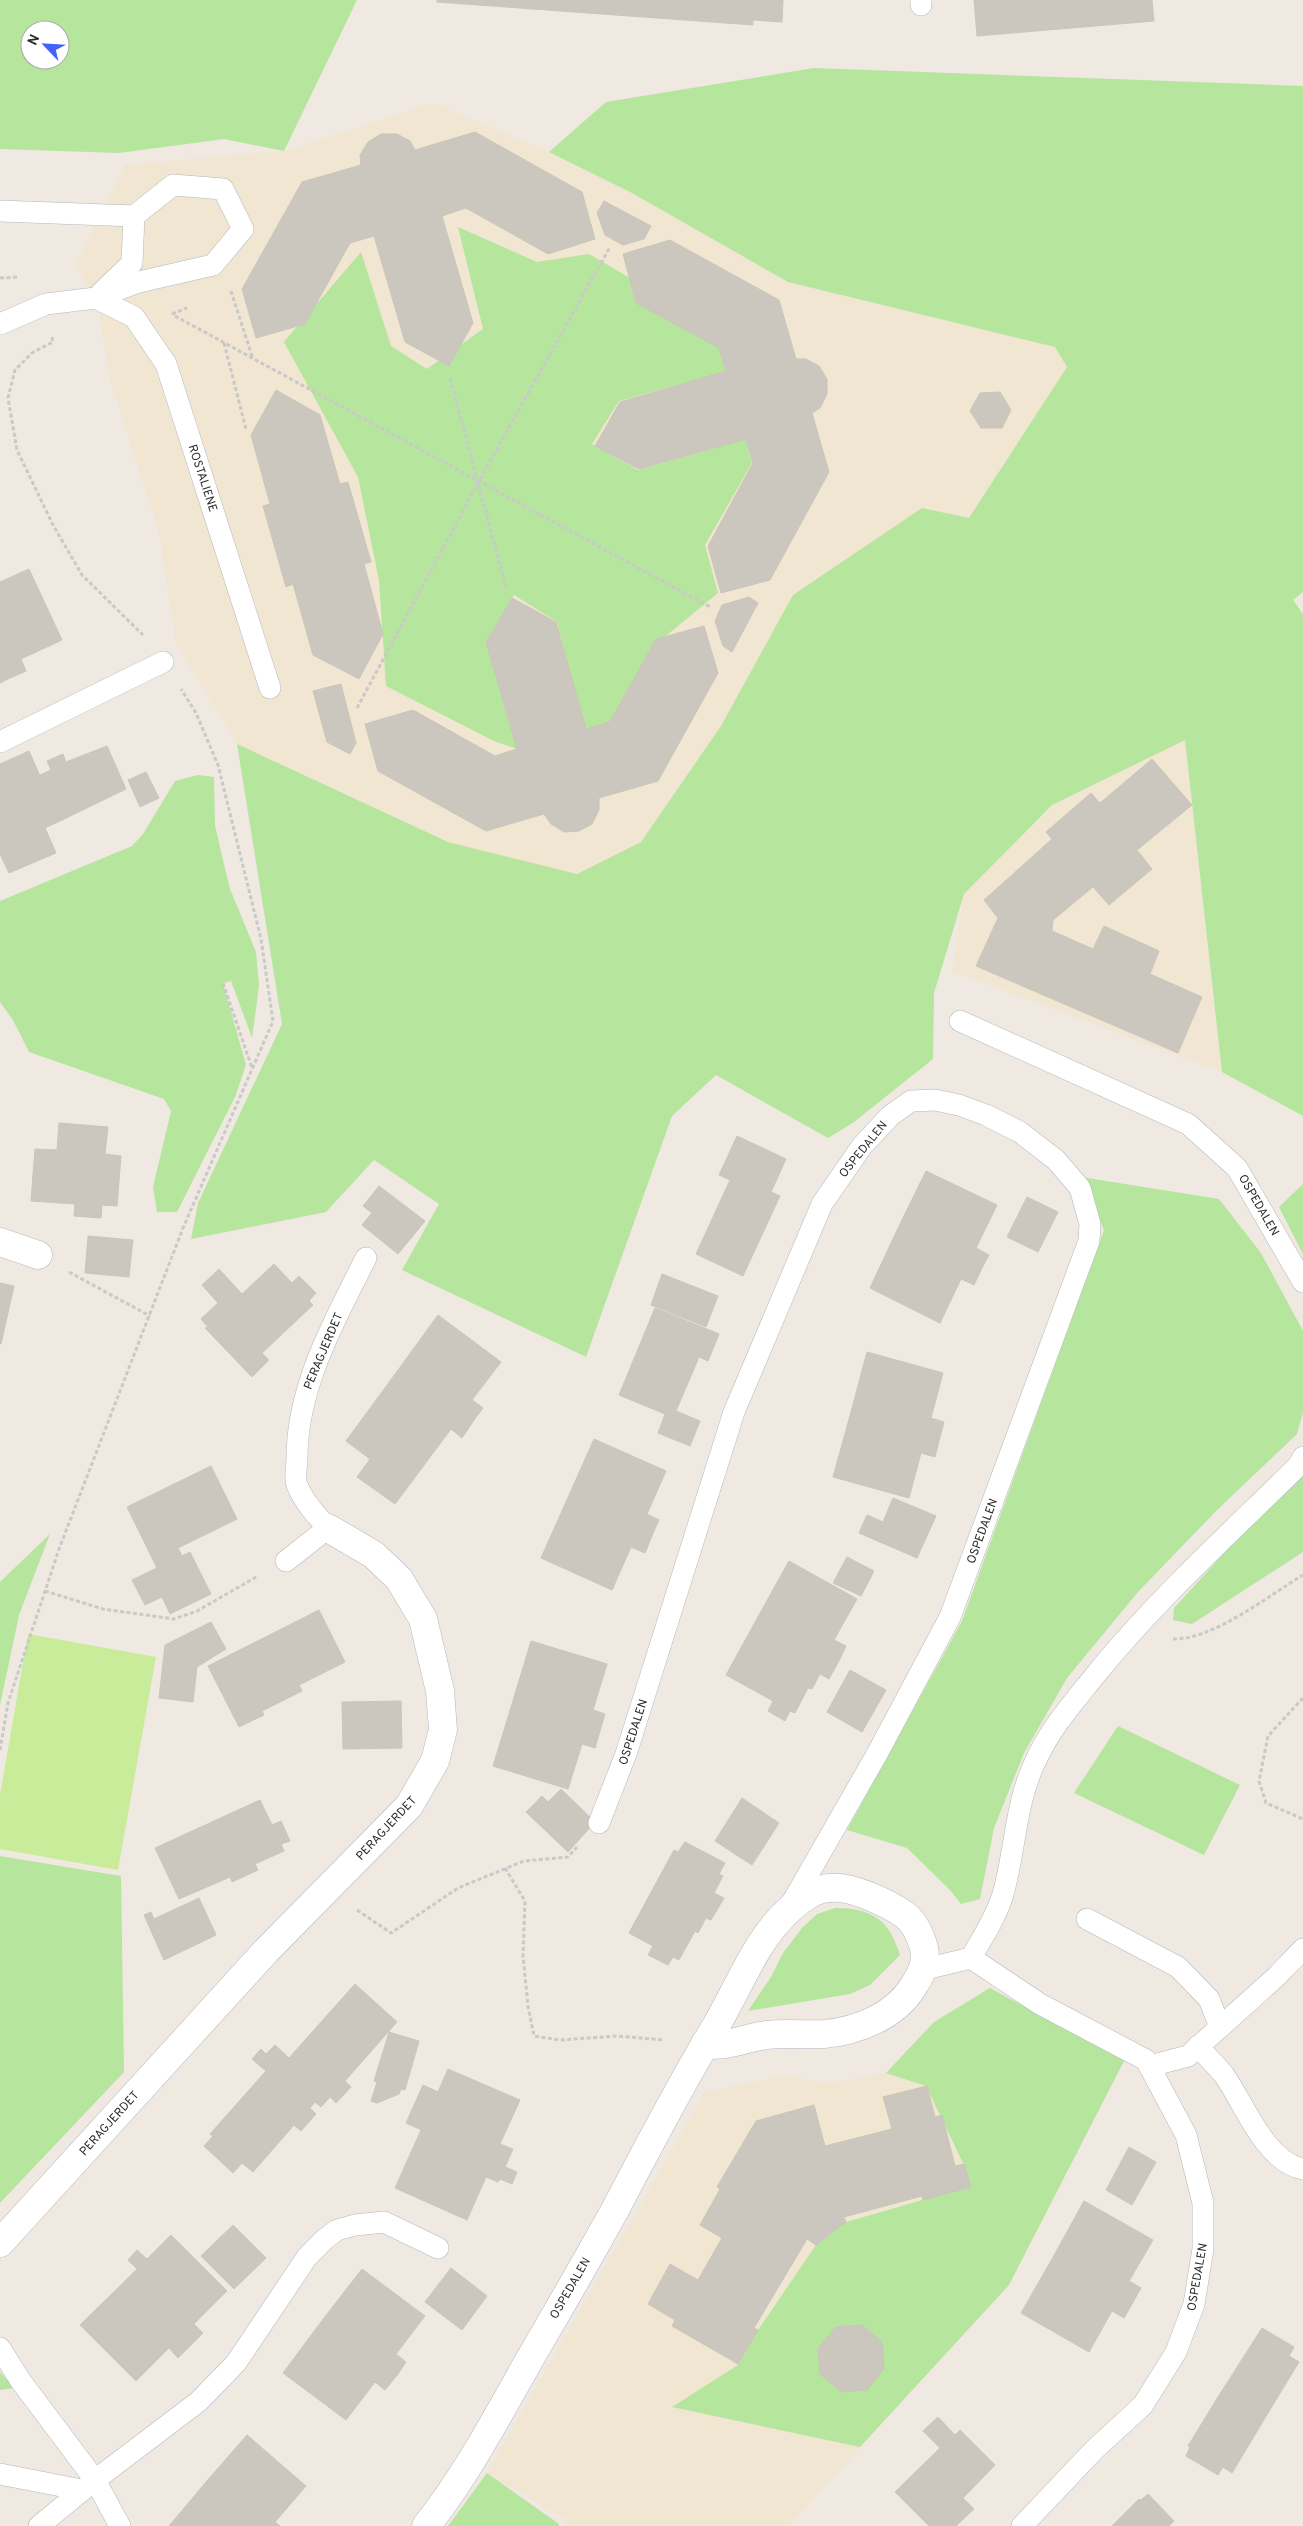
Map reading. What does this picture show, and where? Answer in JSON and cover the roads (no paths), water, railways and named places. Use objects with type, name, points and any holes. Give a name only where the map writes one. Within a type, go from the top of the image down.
[{"type":"street","points":[[0,1242],[38,1255]]},
{"type":"street","name":"PERAGJERDET","points":[[0,2243],[259,1958],[409,1806],[434,1762],[443,1730],[440,1691],[423,1619],[399,1579],[374,1555],[328,1528]]},
{"type":"street","name":"OSPEDALEN","points":[[426,2526],[478,2448],[511,2392],[615,2210],[699,2054],[772,1927],[803,1897],[829,1888],[861,1893],[908,1917],[920,1936],[926,1952],[925,1969]]},
{"type":"street","points":[[699,2054],[743,2039],[768,2035],[827,2034],[869,2023],[892,2011],[907,1996],[925,1969]]},
{"type":"lane","points":[[0,211],[134,216],[173,185],[223,189],[243,229],[213,265],[139,282],[96,298],[46,304],[0,324]]},
{"type":"lane","points":[[96,298],[132,263],[134,216]]},
{"type":"lane","name":"ROSTALIENE","points":[[96,298],[134,316],[166,364],[270,688]]},
{"type":"lane","points":[[0,742],[84,699],[163,662]]},
{"type":"lane","name":"OSPEDALEN","points":[[960,1020],[1188,1124],[1237,1168],[1303,1282]]},
{"type":"lane","name":"OSPEDALEN","points":[[599,1823],[626,1754],[734,1412],[822,1204],[862,1146],[890,1116],[911,1101],[935,1100],[986,1115],[1020,1132],[1056,1160],[1080,1188],[1090,1224],[1089,1241],[950,1617],[878,1754],[788,1910]]},
{"type":"lane","name":"PERAGJERDET","points":[[328,1528],[313,1513],[296,1483],[297,1444],[305,1393],[328,1333],[366,1258]]},
{"type":"lane","points":[[925,1969],[971,1958],[1003,1896],[1013,1851],[1017,1818],[1025,1787],[1036,1759],[1056,1724],[1124,1639],[1291,1473],[1303,1457]]},
{"type":"lane","points":[[286,1561],[328,1528]]},
{"type":"lane","points":[[1087,1919],[1178,1967],[1209,1999],[1220,2027]]},
{"type":"lane","points":[[1150,2066],[1188,2056],[1276,1978],[1303,1949]]},
{"type":"lane","name":"OSPEDALEN","points":[[971,1958],[1040,2004],[1146,2060],[1186,2135],[1203,2203],[1203,2249],[1194,2304],[1176,2352],[1143,2405],[1022,2526]]},
{"type":"lane","points":[[1198,2046],[1223,2074],[1270,2150],[1294,2168],[1303,2169]]},
{"type":"lane","points":[[39,2526],[88,2485],[198,2402],[236,2363],[307,2257],[325,2238],[338,2230],[355,2225],[384,2222],[438,2248]]},
{"type":"lane","points":[[0,2348],[88,2485],[120,2526]]},
{"type":"lane","points":[[0,2474],[88,2485]]}]
